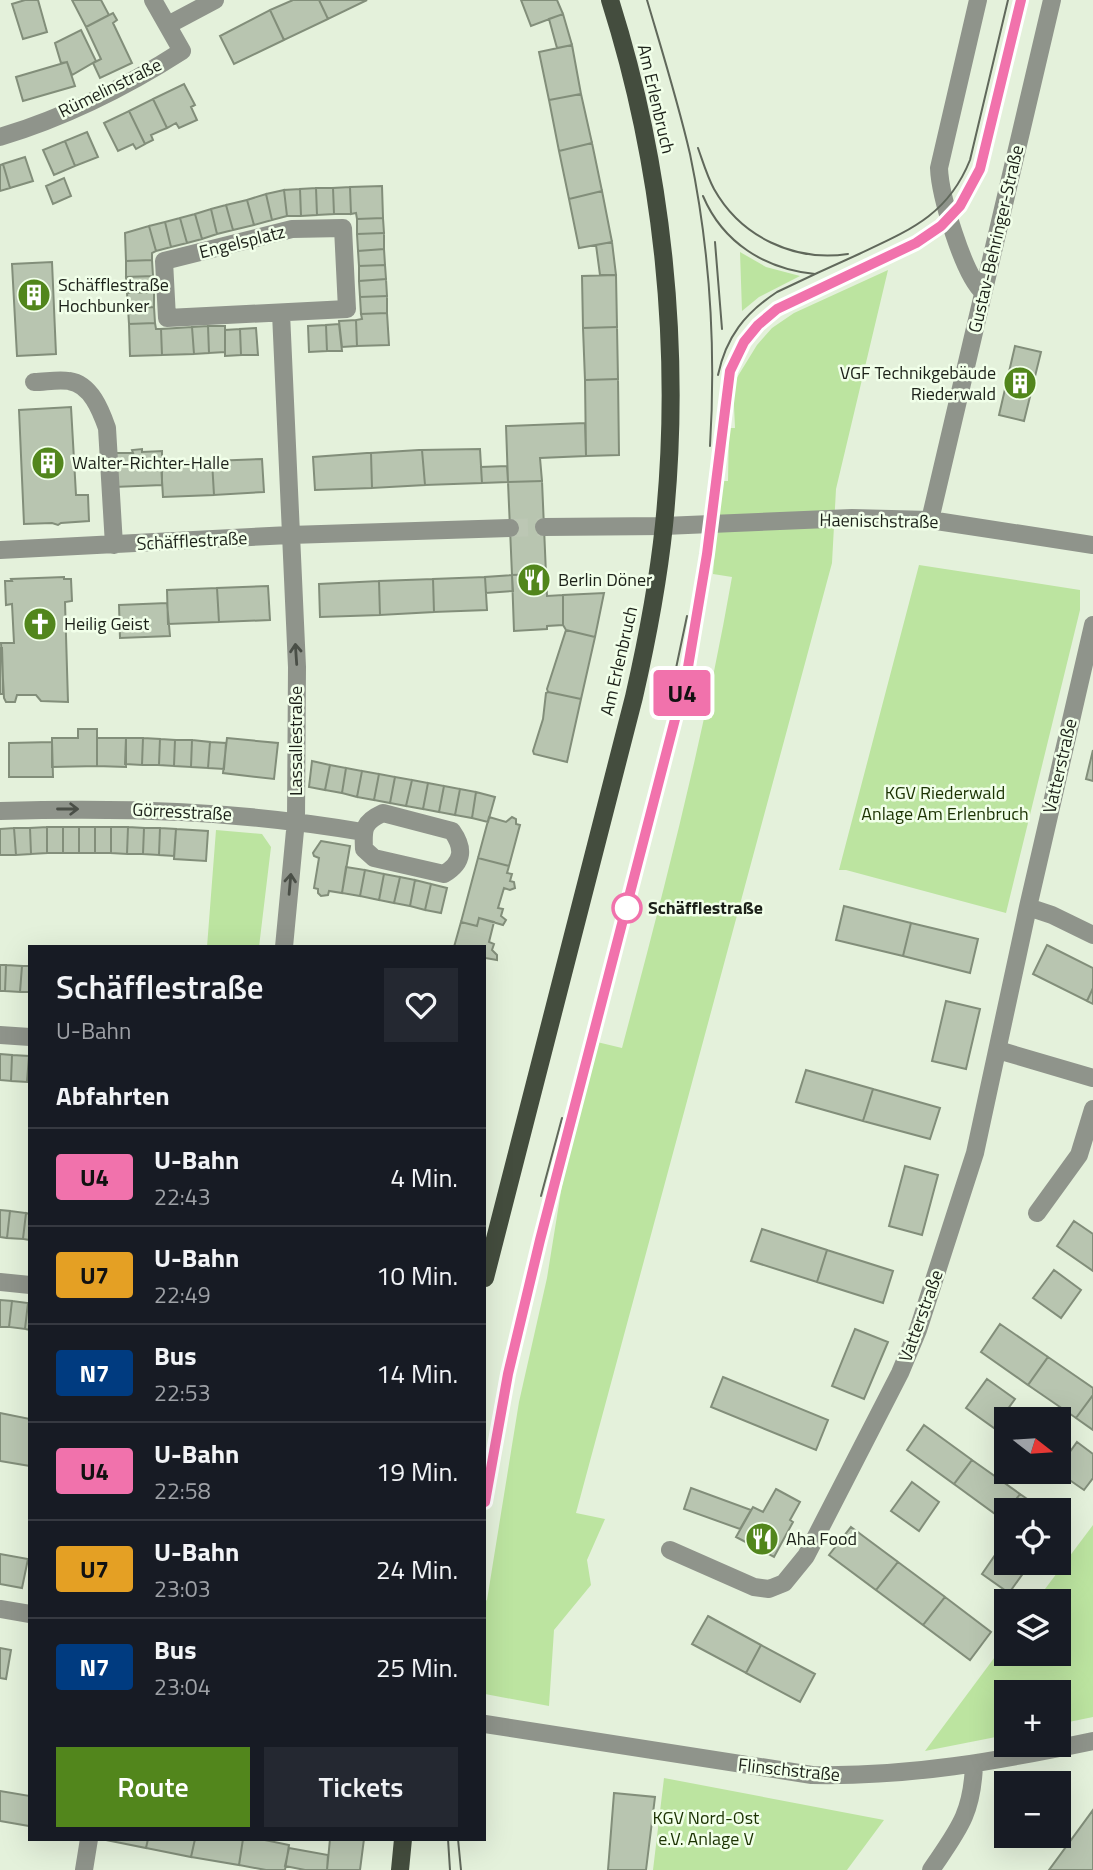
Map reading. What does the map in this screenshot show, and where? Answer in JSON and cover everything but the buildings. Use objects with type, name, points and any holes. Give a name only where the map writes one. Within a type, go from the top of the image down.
[{"type":"main road","name":"Am Erlenbruch","points":[[486,1274],[634,697],[653,604],[664,526],[670,383],[662,253],[647,149],[610,0]]},
{"type":"main road","points":[[400,1870],[403,1841]]},
{"type":"street","points":[[153,0],[168,26],[215,0]]},
{"type":"street","points":[[978,0],[939,168],[941,190],[958,242],[973,280],[983,292]]},
{"type":"street","name":"Gustav-Behringer-Straße","points":[[930,520],[1052,0]]},
{"type":"street","name":"Rümelinstraße","points":[[0,137],[97,98],[182,51],[168,26]]},
{"type":"street","name":"Engelsplatz","points":[[344,228],[347,309],[281,313],[167,318],[164,261],[292,229],[344,228]]},
{"type":"street","points":[[281,313],[289,535]]},
{"type":"street","points":[[34,382],[70,381],[80,385],[91,395],[102,412],[107,428],[114,545]]},
{"type":"street","name":"Haenischstraße","points":[[664,526],[852,518],[930,520],[1093,545]]},
{"type":"street","points":[[544,527],[664,526]]},
{"type":"street","name":"Schäfflestraße","points":[[0,550],[289,535],[510,528]]},
{"type":"street","name":"Lassallestraße","points":[[284,945],[296,820],[297,667],[289,535]]},
{"type":"street","name":"Vatterstraße","points":[[670,1550],[754,1587],[769,1589],[784,1583],[801,1563],[900,1373],[918,1330],[973,1161],[1093,625]]},
{"type":"street","name":"Görresstraße","points":[[0,811],[149,809],[296,820],[363,832]]},
{"type":"street","points":[[383,813],[452,831],[461,843],[460,856],[454,868],[444,874],[373,858],[364,849],[363,832],[369,820],[383,813]]},
{"type":"street","points":[[1028,907],[1052,915],[1093,935]]},
{"type":"street","points":[[0,1035],[28,1037]]},
{"type":"street","points":[[998,1050],[1093,1078]]},
{"type":"street","points":[[1037,1213],[1079,1155],[1093,1108]]},
{"type":"street","points":[[0,1282],[28,1285]]},
{"type":"street","points":[[0,1609],[28,1614]]},
{"type":"street","name":"Flinschstraße","points":[[486,1724],[812,1775],[861,1776],[974,1765],[1093,1741]]},
{"type":"street","points":[[932,1870],[964,1822],[973,1789],[974,1765]]},
{"type":"street","points":[[84,1870],[89,1841]]},
{"type":"green space","points":[[740,252],[766,267],[800,276],[759,297],[742,311]]},
{"type":"green space","points":[[888,270],[836,489],[832,563],[576,1513],[605,1519],[587,1560],[591,1585],[554,1630],[549,1706],[486,1694],[486,1600],[519,1402],[547,1278],[562,1185],[597,1042],[622,1048],[682,813],[721,637],[732,577],[713,574],[721,481],[728,481],[729,428],[735,428],[733,384],[757,345],[772,328],[794,313]]},
{"type":"green space","name":"KGV Riederwald Anlage Am Erlenbruch","points":[[919,565],[1080,590],[1080,610],[1006,913],[839,870]]},
{"type":"green space","points":[[216,830],[262,834],[271,847],[259,945],[207,945]]},
{"type":"green space","points":[[1093,1525],[1093,1717],[1071,1722],[1071,1680],[994,1680],[994,1737],[925,1751],[994,1658],[994,1666],[1071,1666],[1071,1589],[1045,1589],[1056,1575],[1071,1575],[1071,1554]]},
{"type":"green space","name":"KGV Nord-Ost e.V. Anlage V","points":[[664,1778],[884,1820],[847,1870],[653,1870]]},
{"type":"tunnel","points":[[510,528],[544,527]]},
{"type":"tram line","points":[[647,0],[670,77],[697,190],[707,263],[712,336],[710,446]]},
{"type":"tram line","points":[[718,375],[726,349],[738,327],[755,308],[777,292],[911,228],[939,208],[951,195],[970,160],[1008,0]]},
{"type":"tram line","points":[[486,1496],[508,1375],[540,1240],[687,673],[707,554],[730,371],[738,351],[749,335],[777,309],[916,243],[941,226],[960,207],[980,169],[1021,0]]},
{"type":"tram line","points":[[698,148],[707,174],[725,206],[754,233],[789,250],[808,254],[848,254]]},
{"type":"tram line","points":[[703,196],[722,227],[748,251],[779,266],[815,274]]},
{"type":"tram line","points":[[715,242],[722,329]]},
{"type":"tram line","points":[[667,711],[687,616]]},
{"type":"tram line","points":[[541,1196],[562,1118]]},
{"type":"tram line","points":[[448,1841],[450,1870]]},
{"type":"tram line","points":[[458,1841],[461,1870]]},
{"type":"metro line","name":"U4","points":[[486,1496],[508,1374],[540,1240],[687,673],[707,554],[730,371],[744,342],[758,325],[777,309],[916,243],[941,226],[960,206],[980,169],[1021,0]]},
{"type":"place","name":"Schäfflestraße Hochbunker","points":[[34,295]]},
{"type":"place","name":"VGF Technikgebäude Riederwald","points":[[1020,383]]},
{"type":"place","name":"Walter-Richter-Halle","points":[[48,463]]},
{"type":"place","name":"Berlin Döner","points":[[534,580]]},
{"type":"place","name":"Heilig Geist","points":[[40,624]]},
{"type":"place","name":"Schäfflestraße","points":[[627,908]]},
{"type":"place","name":"Aha Food","points":[[762,1539]]}]
